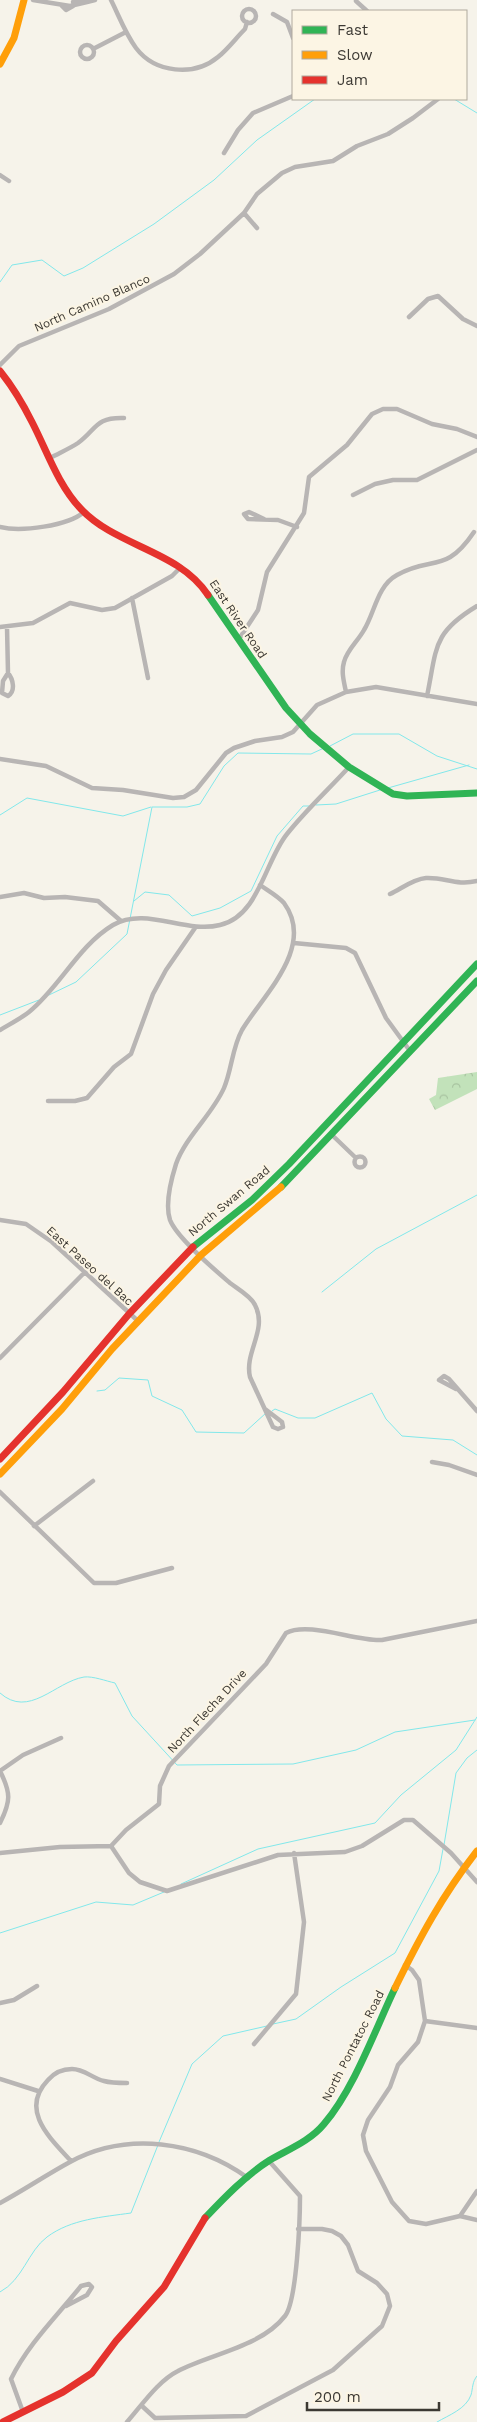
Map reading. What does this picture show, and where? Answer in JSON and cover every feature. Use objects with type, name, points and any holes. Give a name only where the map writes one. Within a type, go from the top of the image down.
[{"type":"street","points":[[0,64],[14,38],[24,0]]},
{"type":"street","points":[[33,0],[52,3],[60,2],[66,10],[73,2],[95,0]]},
{"type":"street","points":[[111,0],[126,32],[137,49],[151,61],[180,70],[196,68],[219,56],[245,29],[247,22]]},
{"type":"street","points":[[356,1],[367,10]]},
{"type":"street","points":[[273,14],[287,22],[292,35]]},
{"type":"street","points":[[93,49],[126,32]]},
{"type":"street","points":[[224,153],[238,130],[253,113],[292,96]]},
{"type":"street","name":"North Camino Blanco","points":[[0,365],[19,346],[110,308],[169,277],[200,254],[244,213],[258,194],[282,173],[295,167],[333,161],[357,146],[388,134],[437,100]]},
{"type":"street","points":[[0,174],[8,181]]},
{"type":"street","points":[[244,213],[257,228]]},
{"type":"street","points":[[410,317],[433,295],[438,296],[463,319],[477,326]]},
{"type":"street","name":"East River Road","points":[[0,371],[14,390],[69,492],[84,512],[118,535],[181,567],[203,587],[277,696],[300,724],[349,767],[393,794],[406,796],[439,793],[477,793]]},
{"type":"street","points":[[239,639],[258,610],[267,572],[304,514],[310,477],[347,445],[372,414],[383,409],[397,409],[432,424],[457,429],[477,436]]},
{"type":"street","points":[[50,458],[76,444],[94,425],[102,421],[124,418]]},
{"type":"street","points":[[353,495],[375,484],[393,480],[417,480],[477,450]]},
{"type":"street","points":[[0,528],[31,528],[73,520],[84,512]]},
{"type":"street","points":[[264,519],[278,520],[297,527]]},
{"type":"street","points":[[346,692],[343,670],[345,660],[365,628],[387,583],[408,570],[448,560],[457,553],[474,532]]},
{"type":"street","points":[[0,627],[32,623],[70,603],[102,610],[116,608],[172,576],[181,567]]},
{"type":"street","points":[[132,598],[148,678]]},
{"type":"street","points":[[427,696],[441,636],[448,626],[477,606]]},
{"type":"street","points":[[7,627],[8,672],[3,682],[2,693],[8,696],[12,689],[12,677],[8,672]]},
{"type":"street","points":[[0,759],[46,766],[92,788],[123,790],[173,798],[184,797],[207,778],[226,753],[255,740],[282,737],[293,732],[317,705],[346,692],[376,687],[477,704]]},
{"type":"street","points":[[0,1030],[31,1010],[86,947],[100,934],[121,921],[145,919],[196,928],[227,924],[239,915],[250,903],[275,852],[287,833],[349,767]]},
{"type":"street","points":[[390,894],[414,881],[426,878],[458,884],[477,881]]},
{"type":"street","points":[[260,885],[283,902],[291,916],[294,943],[272,990],[242,1030],[224,1087],[190,1138],[176,1163],[169,1202],[170,1219],[177,1233],[219,1274],[254,1303],[260,1317],[258,1331],[248,1359],[248,1368],[265,1409],[273,1427],[278,1429],[283,1427],[282,1422],[265,1409]]},
{"type":"street","points":[[0,897],[24,894],[44,898],[65,896],[98,901],[121,921]]},
{"type":"street","points":[[48,1102],[75,1101],[87,1098],[114,1066],[131,1054],[153,994],[166,970],[196,928]]},
{"type":"street","points":[[294,943],[346,948],[355,953],[386,1018],[410,1051]]},
{"type":"street","name":"North Swan Road","points":[[0,1459],[63,1392],[129,1314],[192,1247],[252,1200],[289,1164],[477,964]]},
{"type":"street","name":"North Swan Road","points":[[0,1474],[62,1409],[138,1321],[201,1256],[268,1200],[477,980]]},
{"type":"street","points":[[331,1134],[356,1158]]},
{"type":"street","name":"East Paseo del Bac","points":[[0,1220],[26,1224],[52,1242],[138,1321]]},
{"type":"street","points":[[0,1358],[85,1272]]},
{"type":"street","points":[[456,1389],[477,1411]]},
{"type":"street","points":[[432,1462],[449,1464],[477,1475]]},
{"type":"street","points":[[34,1526],[93,1481]]},
{"type":"street","points":[[0,1492],[94,1583],[116,1583],[172,1568]]},
{"type":"street","name":"North Flecha Drive","points":[[111,1846],[159,1804],[160,1786],[169,1766],[266,1664],[286,1633],[292,1630],[321,1631],[372,1641],[477,1621]]},
{"type":"street","points":[[0,1823],[9,1801],[8,1786],[0,1770],[23,1755],[61,1738]]},
{"type":"street","points":[[0,1853],[111,1846],[129,1873],[140,1882],[168,1891],[187,1886],[260,1859],[294,1853],[345,1852],[362,1846],[404,1820],[413,1820],[451,1853],[477,1882]]},
{"type":"street","name":"North Pontatoc Road","points":[[3,2422],[75,2385],[92,2373],[116,2341],[164,2286],[202,2221],[222,2200],[269,2160],[312,2136],[330,2115],[346,2091],[425,1927],[463,1868],[477,1851]]},
{"type":"street","points":[[254,2044],[296,1994],[304,1922],[294,1853]]},
{"type":"street","points":[[405,1966],[412,1970],[419,1980],[425,2021],[418,2042],[398,2065],[390,2086],[368,2120],[363,2135],[366,2151],[375,2172],[392,2202],[402,2215],[409,2220],[426,2224],[460,2216],[477,2220]]},
{"type":"street","points":[[0,2003],[14,2000],[37,1986]]},
{"type":"street","points":[[425,2021],[477,2028]]},
{"type":"street","points":[[71,2162],[43,2128],[37,2116],[38,2091],[52,2075],[69,2069],[84,2071],[103,2081],[127,2083]]},
{"type":"street","points":[[0,2079],[38,2091]]},
{"type":"street","points":[[0,2203],[71,2162],[118,2147],[145,2143],[188,2149],[232,2166],[248,2178]]},
{"type":"street","points":[[127,2422],[165,2380],[176,2371],[247,2342],[286,2316],[291,2305],[294,2287],[300,2196],[269,2160]]},
{"type":"street","points":[[460,2216],[477,2190]]},
{"type":"street","points":[[142,2406],[156,2418],[246,2416],[333,2370],[382,2326],[390,2306],[387,2294],[377,2283],[358,2271],[348,2245],[341,2236],[332,2231],[322,2229],[298,2230]]},
{"type":"street","points":[[23,2412],[11,2379],[23,2355],[81,2286],[89,2284],[92,2287],[87,2295],[66,2306]]},
{"type":"green space","points":[[477,1072],[477,1089],[435,1110],[429,1099],[436,1095],[438,1078]]},
{"type":"waterway","points":[[0,282],[12,265],[42,260],[64,276],[83,268],[154,224],[214,180],[257,140],[314,100]]},
{"type":"waterway","points":[[456,100],[477,113]]},
{"type":"waterway","points":[[330,746],[353,734],[399,734],[437,756],[477,769]]},
{"type":"waterway","points":[[49,995],[76,982],[127,934],[152,807],[187,807],[200,804],[224,766],[238,753],[311,754],[324,748]]},
{"type":"waterway","points":[[388,788],[469,765]]},
{"type":"waterway","points":[[316,805],[336,804],[380,790]]},
{"type":"waterway","points":[[0,815],[27,798],[123,816],[151,807]]},
{"type":"waterway","points":[[134,901],[145,892],[169,895],[192,916],[220,908],[251,891],[277,836],[303,806],[309,806]]},
{"type":"waterway","points":[[0,1015],[39,1000]]},
{"type":"waterway","points":[[322,1292],[376,1249],[477,1195]]},
{"type":"waterway","points":[[97,1391],[105,1390],[119,1378],[148,1380],[152,1396],[182,1410],[196,1432],[244,1433],[266,1413]]},
{"type":"waterway","points":[[272,1411],[275,1409],[298,1418],[315,1418],[372,1393],[386,1419],[402,1436],[453,1440],[477,1455]]},
{"type":"waterway","points":[[0,1693],[11,1700],[21,1702],[32,1701],[73,1680],[84,1677],[115,1683],[132,1716],[177,1765],[293,1764],[356,1750],[395,1732],[475,1720]]},
{"type":"waterway","points":[[181,1884],[258,1849],[375,1823],[401,1795],[456,1750],[477,1717]]},
{"type":"waterway","points":[[444,1845],[456,1773],[467,1758],[477,1750]]},
{"type":"waterway","points":[[273,2024],[296,2019],[341,1987],[395,1953],[439,1871],[443,1849]]},
{"type":"waterway","points":[[0,1933],[96,1902],[133,1905],[164,1892]]},
{"type":"waterway","points":[[159,2142],[192,2064],[223,2036],[267,2026]]},
{"type":"waterway","points":[[0,2292],[8,2287],[20,2273],[40,2243],[56,2231],[88,2220],[131,2213],[158,2145]]},
{"type":"waterway","points":[[437,2422],[457,2411],[469,2400],[473,2383],[477,2376]]},
{"type":"traffic: fast","points":[[208,595],[286,708],[310,734],[349,767],[393,794],[407,796],[477,793]]},
{"type":"traffic: fast","points":[[193,1247],[252,1200],[289,1164],[477,964]]},
{"type":"traffic: fast","points":[[281,1187],[477,981]]},
{"type":"traffic: fast","points":[[205,2218],[252,2173],[270,2160],[306,2140],[324,2124],[335,2110],[354,2077],[395,1988]]},
{"type":"traffic: slow","points":[[0,64],[14,38],[24,0]]},
{"type":"traffic: slow","points":[[0,1474],[62,1409],[112,1349],[201,1255],[281,1187]]},
{"type":"traffic: slow","points":[[395,1988],[432,1917],[477,1851]]},
{"type":"traffic: jam","points":[[0,371],[25,409],[59,479],[81,509],[96,522],[112,532],[181,568],[208,595]]},
{"type":"traffic: jam","points":[[0,1459],[63,1392],[129,1314],[193,1247]]},
{"type":"traffic: jam","points":[[3,2422],[63,2392],[92,2373],[116,2341],[164,2287],[205,2218]]}]
